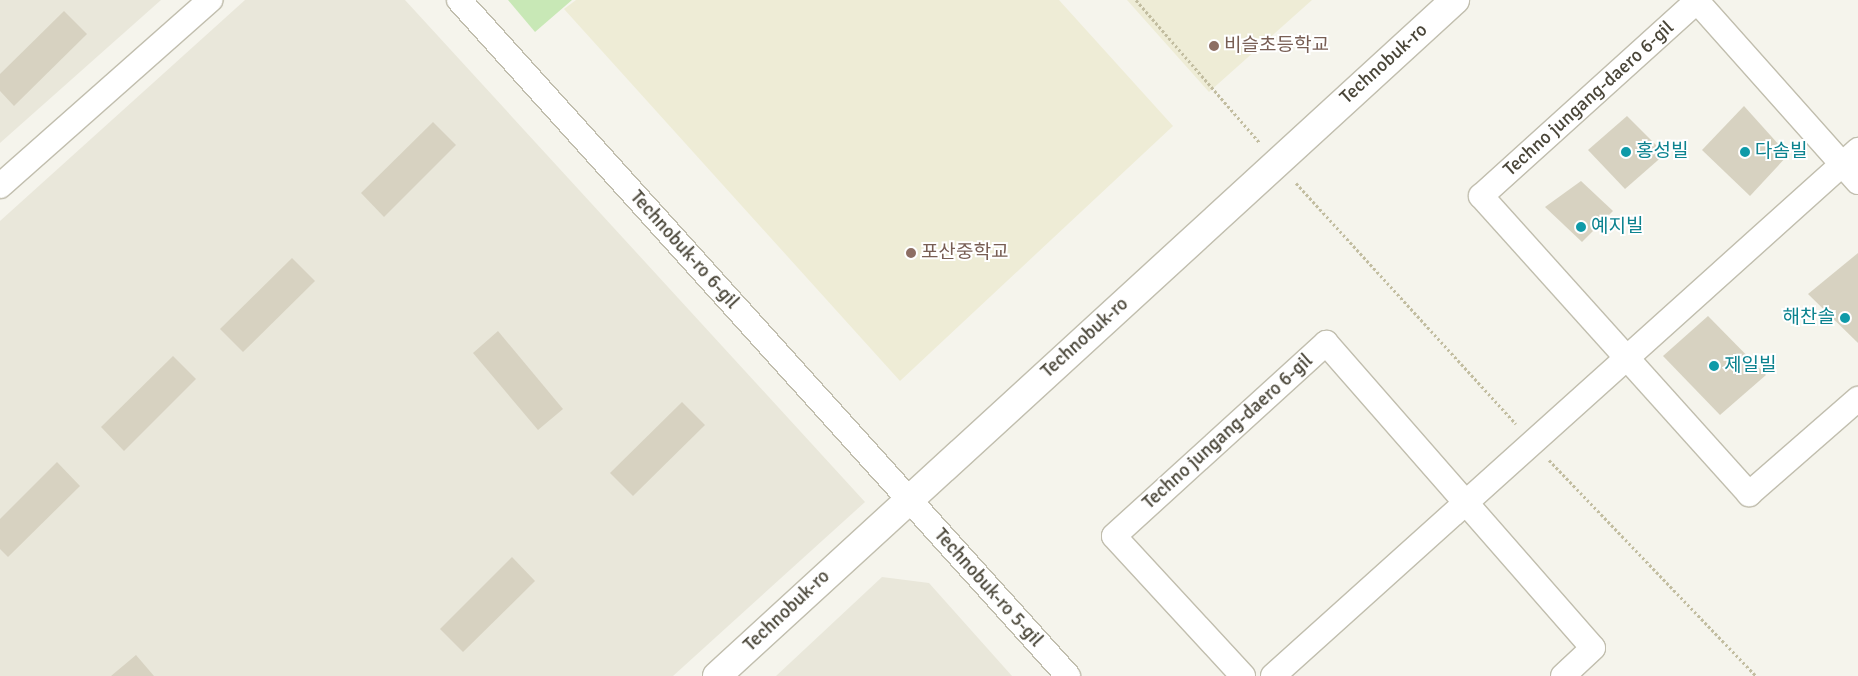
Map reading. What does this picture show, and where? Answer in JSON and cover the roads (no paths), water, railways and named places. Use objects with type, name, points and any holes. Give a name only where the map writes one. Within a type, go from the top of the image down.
[{"type":"street","points":[[0,186],[210,0]]},
{"type":"street","name":"Technobuk-ro 6-gil","points":[[459,0],[908,500]]},
{"type":"street","name":"Technobuk-ro","points":[[717,676],[1454,0]]},
{"type":"street","name":"Techno jungang-daero 6-gil","points":[[1858,182],[1850,157],[1697,1],[1481,196],[1749,494],[1858,399]]},
{"type":"street","points":[[1273,676],[1850,157]]},
{"type":"street","name":"Techno jungang-daero 6-gil","points":[[1243,676],[1114,536],[1326,343],[1593,648],[1563,676]]},
{"type":"street","name":"Technobuk-ro 5-gil","points":[[908,500],[1068,676]]},
{"type":"place","name":"비슬초등학교","points":[[1214,46]]},
{"type":"place","name":"홍성빌","points":[[1626,152]]},
{"type":"place","name":"다솜빌","points":[[1745,152]]},
{"type":"place","name":"예지빌","points":[[1581,227]]},
{"type":"place","name":"포산중학교","points":[[911,253]]},
{"type":"place","name":"해찬솔","points":[[1845,318]]},
{"type":"place","name":"제일빌","points":[[1714,366]]}]
